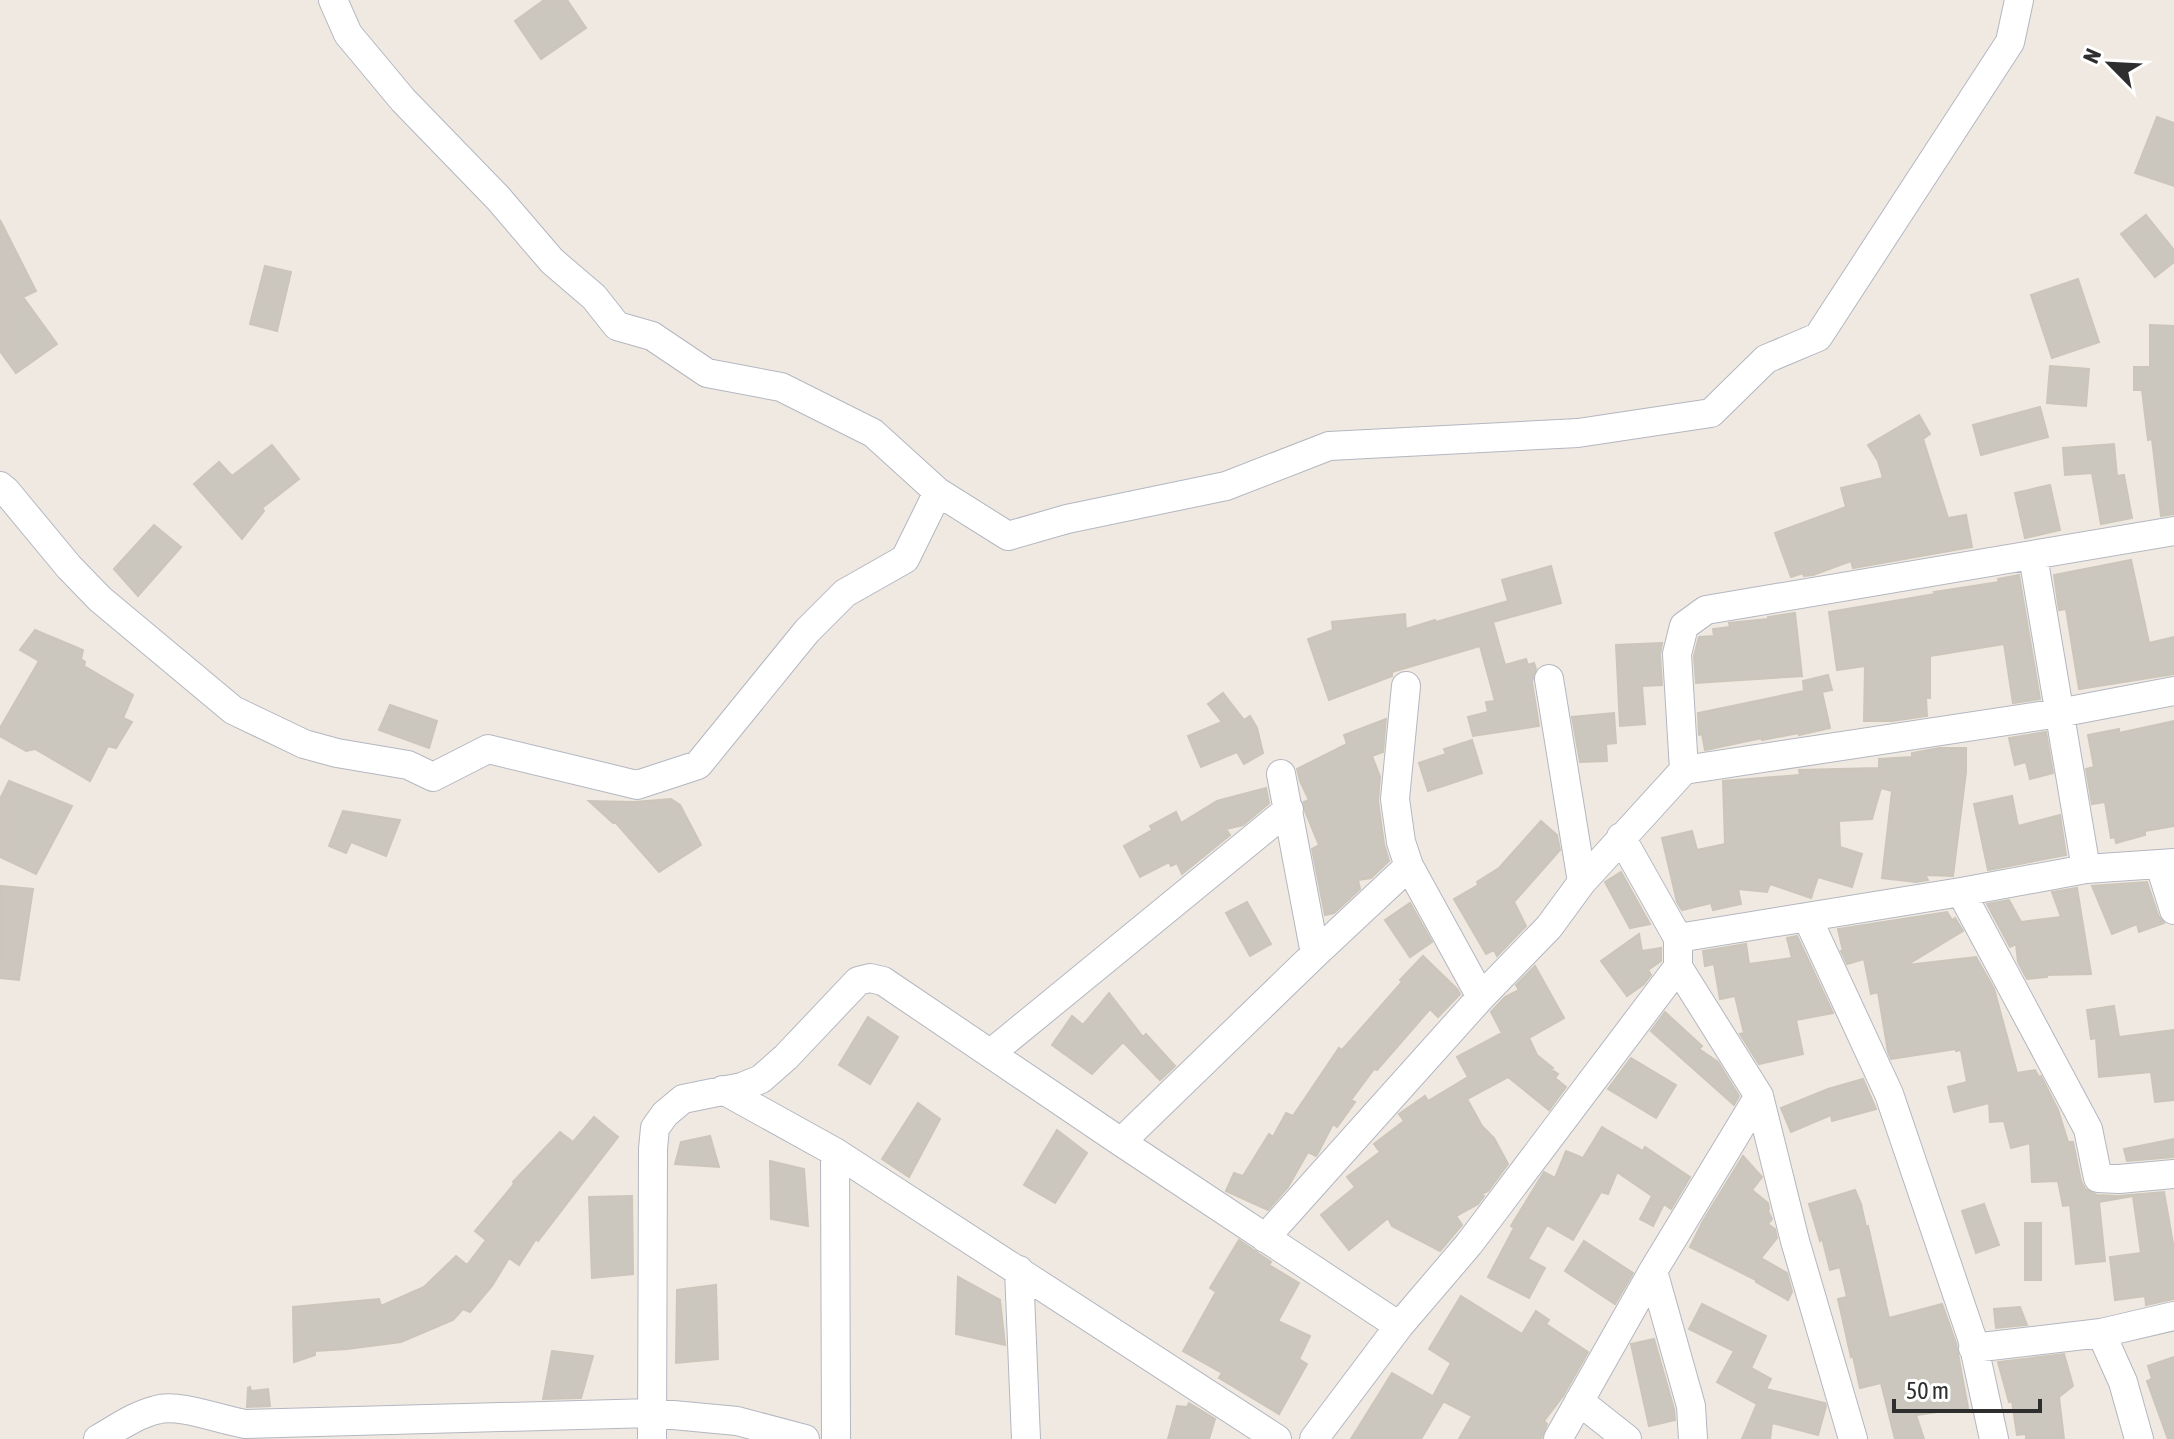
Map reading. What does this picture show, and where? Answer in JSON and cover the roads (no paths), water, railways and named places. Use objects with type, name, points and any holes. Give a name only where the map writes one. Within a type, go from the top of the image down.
[{"type":"street","points":[[333,0],[348,34],[403,100],[498,198],[552,261],[594,297],[617,326],[652,336],[707,373],[781,387],[873,433],[938,492],[1008,536],[1067,519],[1226,486],[1329,446],[1578,433],[1711,413],[1766,359],[1818,337],[2010,42],[2019,0]]},
{"type":"street","points":[[0,486],[100,599],[233,710],[304,744],[408,765],[433,777],[488,749],[637,785],[698,765],[807,631],[845,593],[905,559],[938,492]]},
{"type":"street","points":[[1684,770],[1677,654],[1684,626],[1706,610],[2174,531]]},
{"type":"street","points":[[2033,556],[2086,869]]},
{"type":"street","points":[[1549,679],[1582,882]]},
{"type":"street","points":[[1406,686],[1395,799],[1401,842],[1409,866],[1481,997]]},
{"type":"street","points":[[1265,1238],[1481,997],[1549,927],[1582,882],[1684,770],[2059,713],[2174,691]]},
{"type":"street","points":[[1281,774],[1315,954]]},
{"type":"street","points":[[991,1053],[1289,809]]},
{"type":"street","points":[[1621,837],[1678,938],[1678,967],[1759,1096],[1795,1241],[1853,1439]]},
{"type":"street","points":[[1678,938],[2086,869],[2167,864],[2174,910]]},
{"type":"street","points":[[1121,1142],[1409,866]]},
{"type":"street","points":[[1961,892],[2088,1129],[2098,1178],[2174,1174]]},
{"type":"street","points":[[1807,917],[1889,1094],[1972,1338],[1994,1439]]},
{"type":"street","points":[[1314,1439],[1399,1326],[1469,1244],[1678,967]]},
{"type":"street","points":[[652,1426],[655,1128],[665,1114],[683,1099],[742,1087],[761,1079],[858,981],[870,978],[883,981],[1399,1326]]},
{"type":"street","points":[[723,1090],[835,1152],[1277,1439]]},
{"type":"street","points":[[1558,1439],[1653,1271],[1759,1096]]},
{"type":"street","points":[[835,1152],[836,1439]]},
{"type":"street","points":[[1019,1270],[1026,1439]]},
{"type":"street","points":[[1653,1271],[1691,1406],[1693,1439]]},
{"type":"street","points":[[1973,1348],[2101,1333],[2174,1316]]},
{"type":"street","points":[[2101,1333],[2123,1382],[2139,1439]]},
{"type":"street","points":[[1579,1401],[1627,1439]]},
{"type":"street","points":[[98,1439],[157,1409],[178,1409],[229,1430],[245,1424],[346,1430],[652,1426],[737,1421],[805,1439]]}]
